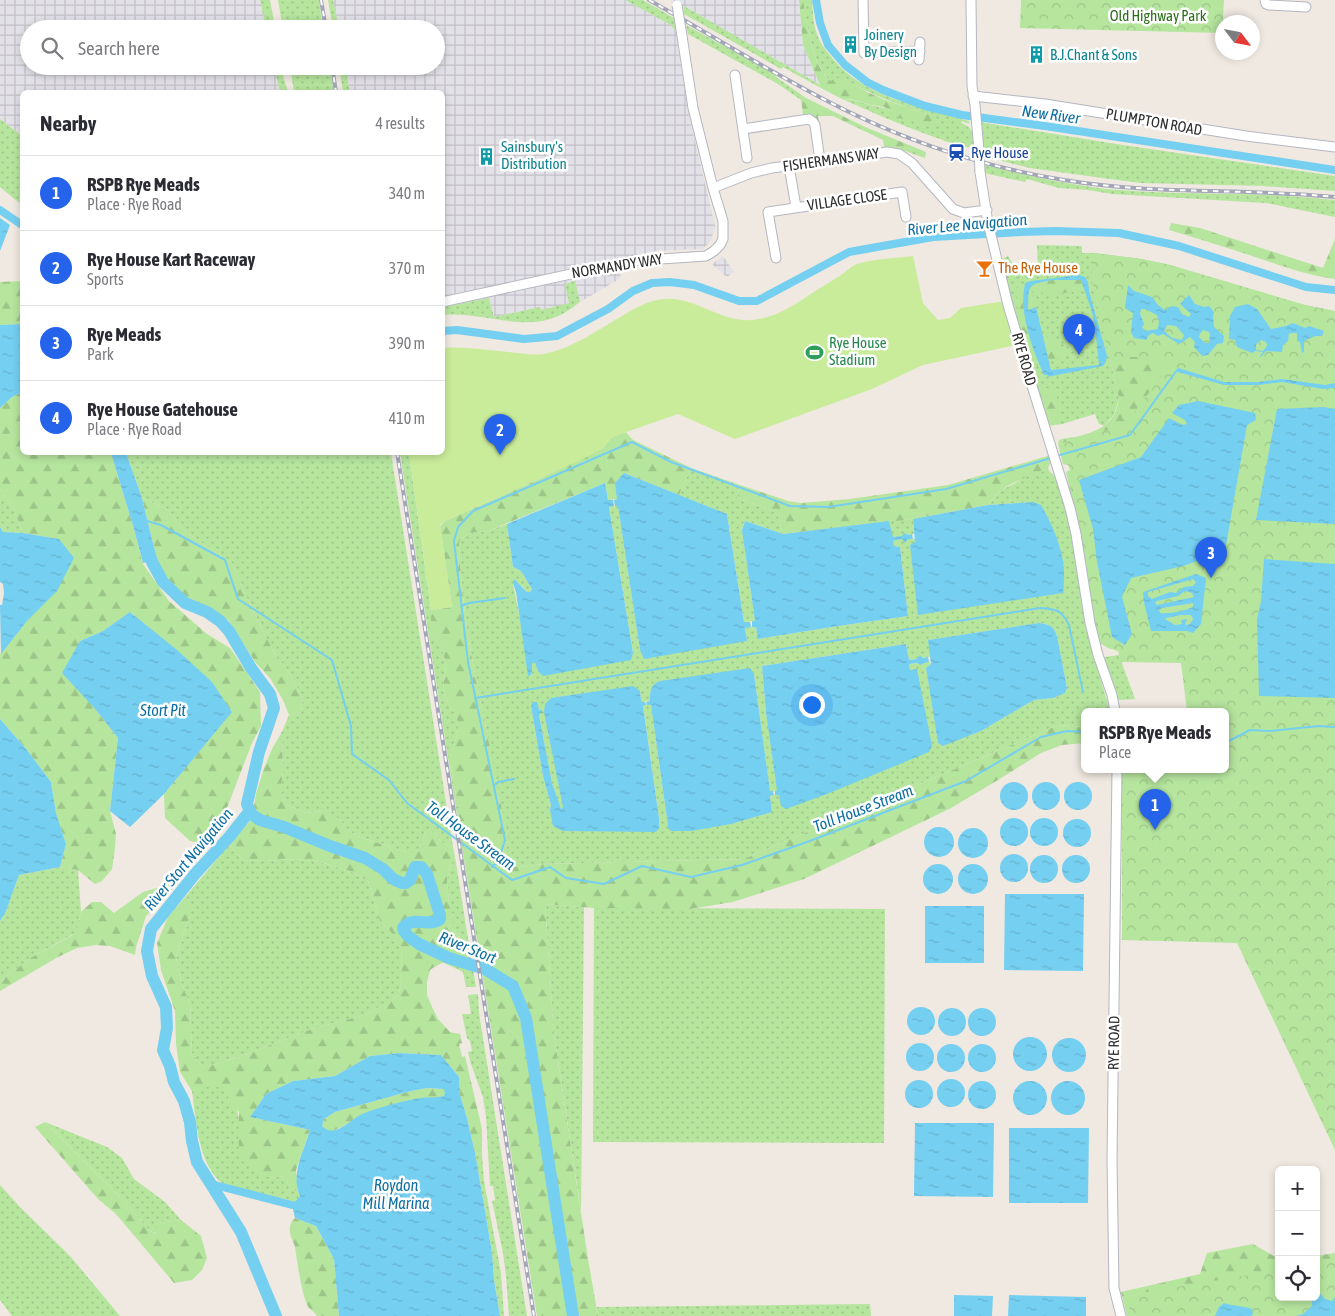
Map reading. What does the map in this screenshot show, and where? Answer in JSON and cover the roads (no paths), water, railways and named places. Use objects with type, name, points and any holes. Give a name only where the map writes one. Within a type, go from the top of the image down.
[{"type":"street","points":[[863,0],[864,52],[920,51]]},
{"type":"street","name":"RYE ROAD","points":[[971,0],[973,96],[976,112],[980,172],[988,223],[1008,305],[1070,508],[1090,623],[1114,708]]},
{"type":"street","points":[[1265,0],[1266,4],[1269,5],[1306,7]]},
{"type":"street","name":"NORMANDY WAY","points":[[445,301],[630,261],[706,256],[720,245],[724,232],[723,221],[693,108],[677,3]]},
{"type":"street","points":[[735,74],[747,158]]},
{"type":"street","name":"PLUMPTON ROAD","points":[[973,96],[1064,107],[1246,136],[1335,147]]},
{"type":"street","points":[[743,129],[809,119],[815,125],[820,161]]},
{"type":"street","name":"FISHERMANS WAY","points":[[713,188],[751,173],[887,152],[903,156],[912,163],[953,209],[964,214],[987,210]]},
{"type":"street","name":"VILLAGE CLOSE","points":[[789,166],[796,207]]},
{"type":"street","name":"VILLAGE CLOSE","points":[[776,258],[768,212],[902,192],[906,217]]},
{"type":"street","name":"RYE ROAD","points":[[1117,773],[1112,1160],[1114,1288],[1121,1316]]},
{"type":"water","points":[[0,218],[10,225],[0,251]]},
{"type":"water","points":[[1079,275],[1085,277],[1088,282],[1107,356],[1103,366],[1047,377],[1048,375],[1044,375],[1030,340],[1024,312],[1025,283]],"holes":[[[1052,280],[1081,280],[1095,326],[1099,365],[1051,370],[1036,307],[1028,310],[1029,290],[1037,283]]]},
{"type":"water","points":[[1128,285],[1134,291],[1152,297],[1165,310],[1172,306],[1178,307],[1182,314],[1189,317],[1191,314],[1180,304],[1189,295],[1195,304],[1204,307],[1209,306],[1214,312],[1214,327],[1224,336],[1223,343],[1217,344],[1208,355],[1202,356],[1194,347],[1195,342],[1190,337],[1179,344],[1163,334],[1158,336],[1153,333],[1146,340],[1134,338],[1131,332],[1133,313],[1125,308]],"holes":[[[1141,309],[1157,315],[1159,321],[1158,329],[1145,331],[1142,327],[1144,324],[1140,313]],[[1167,325],[1176,326],[1184,335],[1182,340],[1172,338],[1164,331]],[[1203,330],[1209,332],[1209,343],[1205,343],[1199,337]]]},
{"type":"water","points":[[1248,304],[1257,309],[1271,329],[1293,323],[1305,328],[1309,326],[1324,331],[1322,336],[1315,336],[1304,341],[1304,352],[1302,353],[1300,342],[1297,341],[1297,333],[1289,333],[1288,341],[1283,345],[1282,352],[1266,351],[1261,357],[1263,352],[1255,351],[1252,353],[1237,347],[1235,340],[1229,339],[1230,316],[1235,307]],"holes":[[[1262,340],[1266,342],[1267,346],[1263,351],[1256,350],[1258,342]]]},
{"type":"water","points":[[20,324],[20,393],[12,397],[0,408],[0,325]]},
{"type":"water","points":[[1178,368],[1224,382],[1258,382],[1282,379],[1325,385],[1335,383],[1335,388],[1323,389],[1282,382],[1258,385],[1224,385],[1178,372]]},
{"type":"water","points":[[1198,401],[1255,413],[1256,420],[1247,425],[1225,551],[1183,566],[1131,578],[1122,597],[1132,634],[1125,645],[1112,637],[1097,562],[1093,529],[1079,480],[1141,457],[1169,418],[1183,425],[1187,424],[1185,420],[1172,413],[1179,405]]},
{"type":"water","points":[[1324,407],[1335,409],[1335,524],[1256,520],[1277,409]]},
{"type":"water","points":[[112,455],[127,455],[142,498],[157,560],[143,563]]},
{"type":"water","points":[[624,473],[727,514],[744,622],[750,622],[751,627],[745,628],[747,641],[644,659],[640,650],[618,506],[615,506],[614,500],[617,499],[615,483]]},
{"type":"water","points":[[605,483],[608,500],[613,500],[614,506],[609,507],[633,653],[631,660],[543,676],[538,671],[535,663],[532,663],[531,675],[528,676],[516,592],[513,583],[514,579],[527,592],[530,592],[532,589],[521,571],[513,567],[507,524]]},
{"type":"water","points":[[1033,502],[1041,505],[1059,544],[1064,569],[1063,593],[918,615],[910,545],[915,542],[913,519],[988,505]]},
{"type":"water","points":[[745,521],[783,534],[889,521],[893,537],[902,536],[904,533],[912,534],[913,539],[908,539],[905,543],[902,539],[893,541],[894,546],[900,547],[908,616],[758,639],[756,627],[752,627],[752,621],[755,621],[742,530]]},
{"type":"water","points":[[0,527],[3,532],[59,539],[74,558],[57,591],[27,621],[1,654],[0,605],[2,605],[4,593],[3,584],[0,582]]},
{"type":"water","points":[[1264,559],[1335,564],[1335,698],[1259,696],[1257,620],[1261,601]]},
{"type":"water","points":[[1196,574],[1206,578],[1201,624],[1193,633],[1187,631],[1151,631],[1143,592]],"holes":[[[1193,579],[1196,582],[1193,586],[1184,587],[1176,593],[1170,592],[1152,599],[1148,596],[1148,592]],[[1185,591],[1192,593],[1194,597],[1157,605],[1155,603],[1178,596]],[[1193,603],[1193,607],[1172,613],[1160,613],[1159,610]],[[1191,615],[1193,619],[1190,624],[1185,625],[1187,619],[1181,620],[1182,624],[1175,625],[1166,618]]]},
{"type":"water","name":"Stort Pit","points":[[130,612],[177,650],[212,682],[232,712],[164,794],[130,827],[110,811],[118,738],[96,710],[62,673],[80,641],[103,631]]},
{"type":"water","points":[[1039,623],[1051,626],[1057,636],[1067,688],[1065,693],[1053,698],[1034,700],[981,731],[943,746],[938,743],[926,668],[931,664],[928,640]]},
{"type":"water","points":[[906,644],[909,660],[917,659],[920,655],[923,658],[928,657],[929,662],[921,665],[917,663],[909,664],[910,670],[917,669],[932,746],[929,752],[786,809],[781,806],[779,795],[775,795],[777,790],[766,713],[762,666]]},
{"type":"water","points":[[750,668],[754,674],[770,791],[773,791],[774,795],[770,796],[772,812],[731,824],[691,831],[669,830],[651,705],[647,705],[646,702],[650,701],[651,689],[654,684],[660,681]]},
{"type":"water","points":[[633,686],[640,691],[641,700],[646,705],[643,706],[659,828],[656,832],[563,831],[553,826],[551,805],[543,776],[531,706],[533,702],[537,702],[539,710],[542,710],[542,713],[539,715],[552,783],[561,809],[563,807],[544,712],[545,704],[551,698]]},
{"type":"water","points":[[0,719],[51,782],[56,813],[66,844],[60,867],[19,875],[6,911],[0,921]]},
{"type":"water","points":[[1014,782],[1024,786],[1028,796],[1024,806],[1014,810],[1004,806],[1000,796],[1004,786]]},
{"type":"water","points":[[1046,782],[1056,786],[1060,796],[1056,806],[1046,810],[1036,806],[1032,796],[1036,786]]},
{"type":"water","points":[[1078,782],[1088,786],[1092,796],[1088,806],[1078,810],[1068,806],[1064,796],[1068,786]]},
{"type":"water","points":[[1014,818],[1024,822],[1028,832],[1024,842],[1014,846],[1004,842],[1000,832],[1004,822]]},
{"type":"water","points":[[1044,818],[1054,822],[1058,832],[1054,842],[1044,846],[1034,842],[1030,832],[1034,822]]},
{"type":"water","points":[[1077,819],[1087,823],[1091,833],[1087,843],[1077,847],[1067,843],[1063,833],[1067,823]]},
{"type":"water","points":[[939,827],[950,831],[954,842],[950,853],[939,857],[928,853],[924,842],[928,831]]},
{"type":"water","points":[[973,828],[984,832],[988,843],[984,854],[973,858],[962,854],[958,843],[962,832]]},
{"type":"water","points":[[217,847],[220,849],[202,870],[199,868]]},
{"type":"water","points":[[1014,854],[1024,858],[1028,868],[1024,878],[1014,882],[1004,878],[1000,868],[1004,858]]},
{"type":"water","points":[[1044,855],[1054,859],[1058,869],[1054,879],[1044,883],[1034,879],[1030,869],[1034,859]]},
{"type":"water","points":[[1076,855],[1086,859],[1090,869],[1086,879],[1076,883],[1066,879],[1062,869],[1066,859]]},
{"type":"water","points":[[938,864],[949,868],[953,879],[949,890],[938,894],[927,890],[923,879],[927,868]]},
{"type":"water","points":[[973,864],[984,868],[988,879],[984,890],[973,894],[962,890],[958,879],[962,868]]},
{"type":"water","points":[[1005,894],[1084,894],[1083,971],[1004,970]]},
{"type":"water","points":[[925,906],[984,906],[984,963],[925,963]]},
{"type":"water","points":[[921,1007],[931,1011],[935,1021],[931,1031],[921,1035],[911,1031],[907,1021],[911,1011]]},
{"type":"water","points":[[952,1008],[962,1012],[966,1022],[962,1032],[952,1036],[942,1032],[938,1022],[942,1012]]},
{"type":"water","points":[[982,1008],[992,1012],[996,1022],[992,1032],[982,1036],[972,1032],[968,1022],[972,1012]]},
{"type":"water","points":[[1030,1037],[1042,1042],[1047,1054],[1042,1066],[1030,1071],[1018,1066],[1013,1054],[1018,1042]]},
{"type":"water","points":[[1069,1038],[1081,1043],[1086,1055],[1081,1067],[1069,1072],[1057,1067],[1052,1055],[1057,1043]]},
{"type":"water","points":[[920,1043],[930,1047],[934,1057],[930,1067],[920,1071],[910,1067],[906,1057],[910,1047]]},
{"type":"water","points":[[951,1044],[961,1048],[965,1058],[961,1068],[951,1072],[941,1068],[937,1058],[941,1048]]},
{"type":"water","points":[[982,1044],[992,1048],[996,1058],[992,1068],[982,1072],[972,1068],[968,1058],[972,1048]]},
{"type":"water","name":"Roydon Mill Marina","points":[[399,1053],[441,1055],[459,1077],[460,1095],[475,1153],[485,1211],[500,1316],[339,1316],[334,1259],[316,1226],[295,1218],[292,1205],[300,1196],[297,1188],[297,1171],[310,1130],[250,1117],[266,1094],[293,1081],[335,1076],[370,1056]],"holes":[[[427,1088],[443,1089],[445,1092],[444,1096],[415,1099],[381,1108],[360,1115],[336,1130],[327,1130],[322,1126],[324,1119],[335,1112],[411,1091]]]},
{"type":"water","points":[[951,1079],[961,1083],[965,1093],[961,1103],[951,1107],[941,1103],[937,1093],[941,1083]]},
{"type":"water","points":[[919,1080],[929,1084],[933,1094],[929,1104],[919,1108],[909,1104],[905,1094],[909,1084]]},
{"type":"water","points":[[982,1081],[992,1085],[996,1095],[992,1105],[982,1109],[972,1105],[968,1095],[972,1085]]},
{"type":"water","points":[[1030,1081],[1042,1086],[1047,1098],[1042,1110],[1030,1115],[1018,1110],[1013,1098],[1018,1086]]},
{"type":"water","points":[[1068,1081],[1080,1086],[1085,1098],[1080,1110],[1068,1115],[1056,1110],[1051,1098],[1056,1086]]},
{"type":"water","points":[[915,1123],[994,1123],[993,1197],[914,1196]]},
{"type":"water","points":[[1009,1128],[1089,1128],[1088,1203],[1009,1203]]},
{"type":"water","points":[[1320,1293],[1325,1299],[1332,1301],[1335,1297],[1335,1316],[1296,1316],[1303,1314],[1312,1306],[1312,1301],[1320,1301]]},
{"type":"water","points":[[954,1295],[993,1296],[992,1316],[954,1316]]},
{"type":"water","points":[[1009,1295],[1086,1297],[1086,1316],[1008,1316]]},
{"type":"water","points":[[1224,1303],[1252,1309],[1253,1314],[1251,1316],[1215,1316],[1219,1307]]},
{"type":"waterway","name":"New River","points":[[816,0],[820,23],[828,45],[845,65],[867,82],[925,106],[962,115],[1335,170]]},
{"type":"waterway","name":"River Lee Navigation","points":[[0,210],[20,224]]},
{"type":"waterway","name":"River Lee Navigation","points":[[445,331],[457,330],[524,339],[557,336],[608,309],[633,291],[652,283],[670,282],[694,285],[739,301],[757,301],[849,252],[933,237],[1021,232],[1119,233],[1179,246],[1306,287],[1335,290]]},
{"type":"waterway","points":[[1060,455],[1130,435],[1177,370],[1180,371]]},
{"type":"waterway","points":[[492,867],[498,862],[505,840],[468,662],[454,541],[458,527],[473,511],[632,442],[671,462],[790,506],[828,507],[946,489],[1051,458]]},
{"type":"waterway","name":"Toll House Stream","points":[[147,521],[161,525],[225,560],[238,599],[332,660],[351,726],[352,754],[389,780],[407,803],[512,880],[550,867],[566,878],[604,884],[642,866],[691,877],[742,865],[966,781],[1041,737],[1067,731],[1081,732]]},
{"type":"waterway","name":"River Stort","points":[[147,546],[152,562],[163,582],[185,603],[207,612],[220,621],[229,631],[251,668],[270,694],[274,708],[259,752],[247,804],[251,814],[260,820],[284,827],[365,858],[383,869],[393,879],[402,883],[410,880],[415,867],[421,867],[427,874],[440,919],[431,922],[411,922],[403,928],[404,931],[419,944],[449,958],[485,969],[513,986],[526,1018],[573,1316]]},
{"type":"waterway","points":[[461,606],[469,603],[505,598]]},
{"type":"waterway","points":[[475,698],[1040,608],[1058,611],[1064,616],[1069,625],[1083,692]]},
{"type":"waterway","name":"Toll House Stream","points":[[1229,741],[1250,730],[1269,731],[1319,726],[1335,727]]},
{"type":"waterway","points":[[494,786],[498,782],[514,779]]},
{"type":"waterway","name":"River Stort Navigation","points":[[249,812],[195,874],[151,929],[147,951],[152,976],[166,1007],[167,1028],[163,1050],[174,1082],[184,1101],[197,1162],[241,1232],[276,1316]]},
{"type":"waterway","points":[[211,1184],[292,1205]]},
{"type":"railway","points":[[321,0],[324,20]]},
{"type":"railway","points":[[649,0],[773,72],[849,112],[927,145],[981,162],[1036,175],[1098,185],[1166,190],[1301,194],[1335,197]]},
{"type":"railway","points":[[333,75],[336,90]]},
{"type":"railway","points":[[397,455],[534,1316]]},
{"type":"place","name":"Joinery By Design","points":[[850,44]]},
{"type":"place","name":"B.J.Chant & Sons","points":[[1036,55]]},
{"type":"place","name":"Rye House","points":[[957,153]]},
{"type":"place","name":"Sainsbury's Distribution","points":[[487,156]]},
{"type":"place","name":"The Rye House","points":[[984,268]]},
{"type":"place","name":"Rye House Stadium","points":[[815,352]]},
{"type":"place","name":"Rye House Gatehouse","points":[[1079,355]]},
{"type":"place","name":"Rye House Kart Raceway","points":[[500,455]]},
{"type":"place","name":"Rye Meads","points":[[1211,578]]},
{"type":"place","name":"RSPB Rye Meads","points":[[1155,830]]},
{"type":"park label","name":"Old Highway Park","points":[[1158,16]]}]
